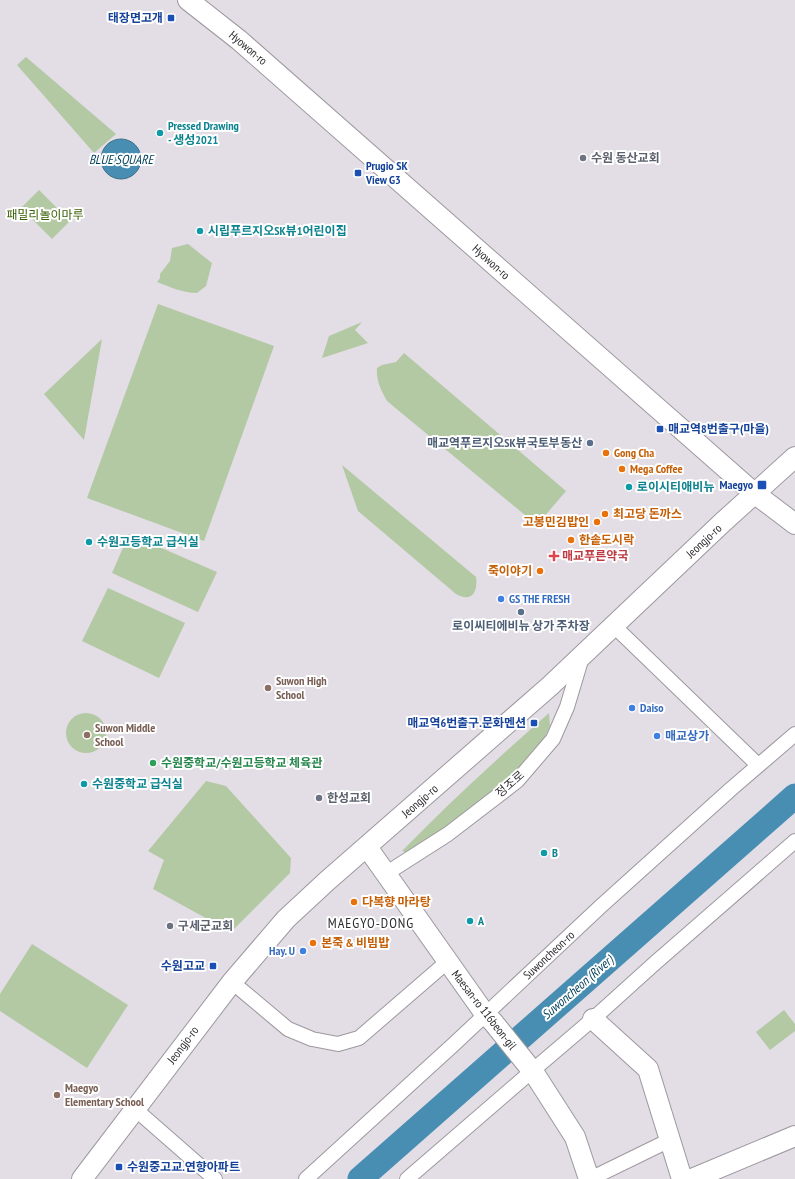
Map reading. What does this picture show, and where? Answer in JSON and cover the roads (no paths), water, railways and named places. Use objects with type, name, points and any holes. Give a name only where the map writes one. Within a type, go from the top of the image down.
[{"type":"street","name":"Hyowon-ro","points":[[188,0],[239,40],[754,493],[795,524]]},
{"type":"street","name":"Jeongjo-ro","points":[[82,1179],[232,982],[286,919],[550,686],[754,493],[795,457]]},
{"type":"street","points":[[614,626],[758,765]]},
{"type":"street","name":"정조로","points":[[387,873],[448,834],[518,781],[553,739],[567,707],[583,655]]},
{"type":"street","name":"Suwoncheon-ro","points":[[306,1179],[453,1045],[489,1018],[601,906],[758,765],[795,734]]},
{"type":"street","points":[[407,1179],[530,1068],[593,1019],[795,841]]},
{"type":"street","name":"Maesan-ro 116beon-gil","points":[[367,847],[387,873],[447,962],[489,1018],[530,1068],[575,1137],[589,1179]]},
{"type":"street","points":[[232,982],[288,1029],[312,1039],[338,1044],[359,1038],[447,962]]},
{"type":"street","points":[[593,1019],[648,1069],[682,1179]]},
{"type":"street","points":[[135,1109],[215,1179]]},
{"type":"street","points":[[692,1179],[795,1136]]},
{"type":"street","points":[[589,1179],[670,1140]]},
{"type":"water","name":"BLUE SQUARE","points":[[121,139],[129,141],[135,145],[139,151],[141,159],[139,167],[135,173],[129,177],[121,179],[113,177],[107,173],[103,167],[101,159],[103,151],[107,145],[113,141]]},
{"type":"waterway","name":"Suwoncheon (River)","points":[[360,1179],[795,796]]},
{"type":"place","name":"태장면고개","points":[[171,18]]},
{"type":"place","name":"Pressed Drawing - 생성2021","points":[[160,133]]},
{"type":"place","name":"수원 동산교회","points":[[583,158]]},
{"type":"place","name":"Prugio SK View G3","points":[[358,173]]},
{"type":"place","name":"시립푸르지오SK뷰1어린이집","points":[[200,231]]},
{"type":"place","name":"매교역8번출구(마을)","points":[[660,429]]},
{"type":"place","name":"매교역푸르지오SK뷰국토부동산","points":[[590,443]]},
{"type":"place","name":"Gong Cha","points":[[606,453]]},
{"type":"place","name":"Mega Coffee","points":[[622,469]]},
{"type":"place","name":"Maegyo","points":[[762,485]]},
{"type":"place","name":"로이시티애비뉴","points":[[629,487]]},
{"type":"place","name":"최고당 돈까스","points":[[605,514]]},
{"type":"place","name":"고봉민김밥인","points":[[597,522]]},
{"type":"place","name":"한솥도시락","points":[[571,540]]},
{"type":"place","name":"수원고등학교 급식실","points":[[89,542]]},
{"type":"place","name":"매교푸른약국","points":[[554,556]]},
{"type":"place","name":"죽이야기","points":[[540,571]]},
{"type":"place","name":"GS THE FRESH","points":[[501,599]]},
{"type":"place","name":"로이씨티에비뉴 상가 주차장","points":[[521,612]]},
{"type":"place","name":"Suwon High School","points":[[268,688]]},
{"type":"place","name":"Daiso","points":[[632,708]]},
{"type":"place","name":"매교역6번출구.문화멘션","points":[[534,723]]},
{"type":"place","name":"Suwon Middle School","points":[[87,735]]},
{"type":"place","name":"매교상가","points":[[657,736]]},
{"type":"place","name":"수원중학교/수원고등학교 체육관","points":[[153,763]]},
{"type":"place","name":"수원중학교 급식실","points":[[84,784]]},
{"type":"place","name":"한성교회","points":[[319,798]]},
{"type":"place","name":"B","points":[[544,853]]},
{"type":"place","name":"다복향 마라탕","points":[[354,902]]},
{"type":"place","name":"A","points":[[470,921]]},
{"type":"place","name":"구세군교회","points":[[170,926]]},
{"type":"place","name":"본죽 & 비빔밥","points":[[313,943]]},
{"type":"place","name":"Hay. U","points":[[303,951]]},
{"type":"place","name":"수원고교","points":[[213,966]]},
{"type":"place","name":"Maegyo Elementary School","points":[[57,1095]]},
{"type":"place","name":"수원중고교.연향아파트","points":[[119,1167]]},
{"type":"district","name":"MAEGYO-DONG","points":[[371,923]]},
{"type":"park label","name":"패밀리놀이마루","points":[[45,215]]}]
